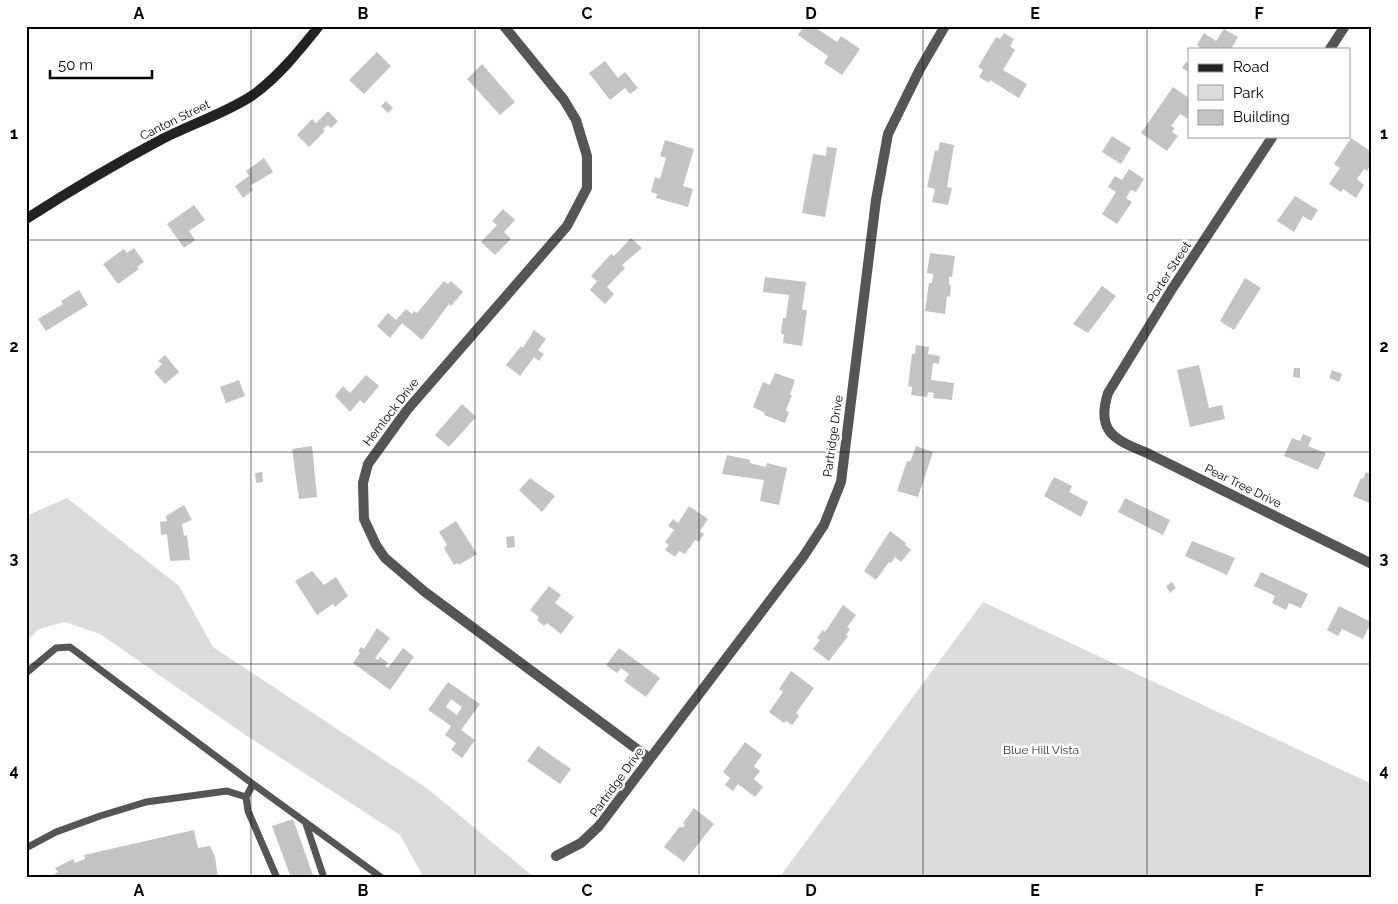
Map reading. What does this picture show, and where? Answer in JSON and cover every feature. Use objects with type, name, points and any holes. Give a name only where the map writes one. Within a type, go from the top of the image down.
[{"type":"main road","name":"Canton Street","points":[[26,219],[86,181],[149,146],[195,122],[233,107],[254,94],[292,59],[318,26]]},
{"type":"street","name":"Hemlock Drive","points":[[504,26],[564,100],[576,120],[587,156],[587,188],[567,226],[407,410],[368,464],[363,483],[364,519],[376,545],[386,558],[424,592],[649,758]]},
{"type":"street","name":"Partridge Drive","points":[[556,856],[582,843],[599,826],[758,616],[824,525],[841,482],[876,200],[888,134],[920,69],[945,26]]},
{"type":"street","points":[[1331,48],[1345,26]]},
{"type":"street","name":"Porter Street","points":[[1106,428],[1104,408],[1108,394],[1172,289],[1272,138]]},
{"type":"street","name":"Pear Tree Drive","points":[[1106,428],[1115,438],[1124,443],[1150,454],[1372,564]]},
{"type":"lane","points":[[26,673],[56,648],[70,647],[306,824],[382,878]]},
{"type":"lane","points":[[253,784],[246,797],[248,811],[278,878]]},
{"type":"lane","points":[[26,848],[64,829],[146,802],[227,791],[246,797]]},
{"type":"lane","points":[[306,824],[324,878]]},
{"type":"lane","points":[[365,866],[368,878]]},
{"type":"green space","points":[[67,498],[179,586],[213,647],[428,789],[535,878],[424,878],[400,835],[244,734],[100,634],[65,622],[39,629],[26,642],[26,516]]},
{"type":"green space","name":"Blue Hill Vista","points":[[983,602],[1372,784],[1372,878],[779,878]]},
{"type":"building","points":[[804,26],[813,26],[837,42],[841,36],[860,49],[842,75],[824,63],[828,56],[798,35]]},
{"type":"building","points":[[1224,29],[1238,37],[1232,48],[1201,48],[1197,45],[1204,33],[1216,41]]},
{"type":"building","points":[[1004,33],[1014,39],[1010,46],[1015,50],[1003,70],[1027,84],[1019,98],[990,80],[989,83],[979,77],[983,70],[978,67],[996,37],[1000,39]]},
{"type":"building","points":[[377,52],[391,66],[364,94],[349,80]]},
{"type":"building","points":[[605,61],[618,78],[625,72],[638,88],[630,94],[625,88],[610,100],[589,73]]},
{"type":"building","points":[[1186,62],[1188,63],[1188,71],[1182,68]]},
{"type":"building","points":[[482,64],[515,102],[500,115],[467,79]]},
{"type":"building","points":[[1173,87],[1188,97],[1188,119],[1180,114],[1171,126],[1175,128],[1172,132],[1178,136],[1167,151],[1141,133]]},
{"type":"building","points":[[386,101],[393,108],[388,113],[381,106]]},
{"type":"building","points":[[328,111],[338,121],[331,128],[328,125],[323,129],[325,131],[309,147],[297,135],[312,119],[316,123]]},
{"type":"building","points":[[1112,136],[1131,148],[1121,164],[1102,152]]},
{"type":"building","points":[[1351,138],[1372,152],[1372,170],[1369,168],[1367,171],[1364,169],[1357,179],[1364,185],[1356,198],[1343,189],[1341,192],[1329,184],[1340,168],[1334,164]]},
{"type":"building","points":[[665,140],[694,149],[683,186],[693,189],[688,207],[656,198],[657,194],[651,192],[655,177],[660,179],[666,158],[660,156]]},
{"type":"building","points":[[940,142],[954,145],[947,187],[952,188],[948,205],[932,202],[935,189],[927,187],[935,150],[938,151]]},
{"type":"building","points":[[827,147],[837,148],[825,217],[802,213],[813,154],[826,156]]},
{"type":"building","points":[[264,158],[273,172],[250,186],[253,190],[243,198],[235,186],[249,176],[246,171]]},
{"type":"building","points":[[1129,169],[1144,179],[1136,192],[1131,190],[1126,198],[1132,202],[1117,224],[1102,214],[1116,192],[1108,187],[1115,176],[1122,180]]},
{"type":"building","points":[[1295,196],[1318,210],[1311,221],[1303,216],[1294,232],[1277,221]]},
{"type":"building","points":[[194,205],[205,220],[189,231],[195,240],[184,248],[167,224]]},
{"type":"building","points":[[503,209],[515,220],[504,232],[511,239],[495,255],[481,242],[497,225],[492,221]]},
{"type":"building","points":[[631,238],[642,248],[622,265],[625,268],[607,287],[614,294],[605,304],[590,290],[597,281],[591,276],[611,254],[614,256]]},
{"type":"building","points":[[134,248],[144,262],[137,267],[139,269],[118,284],[103,264],[124,249],[127,253]]},
{"type":"building","points":[[930,253],[955,256],[952,277],[949,277],[949,285],[951,285],[950,297],[947,296],[945,314],[925,311],[929,283],[932,283],[933,274],[927,273]]},
{"type":"building","points":[[765,277],[806,282],[802,310],[807,310],[802,346],[783,343],[784,334],[781,334],[783,318],[786,318],[789,295],[763,292]]},
{"type":"building","points":[[1245,278],[1261,288],[1234,330],[1220,321]]},
{"type":"building","points":[[444,281],[448,284],[451,281],[463,292],[451,306],[449,304],[422,340],[402,323],[390,338],[377,326],[388,313],[396,320],[406,309],[412,314],[414,311],[417,313]]},
{"type":"building","points":[[1102,286],[1116,296],[1088,333],[1073,324]]},
{"type":"building","points":[[79,290],[88,305],[46,331],[38,319],[63,304],[61,301]]},
{"type":"building","points":[[534,330],[546,339],[538,350],[544,354],[539,361],[534,357],[520,376],[506,365],[521,346],[523,348]]},
{"type":"building","points":[[916,345],[929,347],[928,354],[940,356],[939,364],[933,363],[931,380],[954,383],[952,400],[933,398],[934,393],[928,392],[927,397],[911,395],[912,387],[908,386],[912,354],[915,354]]},
{"type":"building","points":[[165,355],[179,372],[165,384],[154,372],[162,364],[158,361]]},
{"type":"building","points":[[1199,365],[1209,408],[1222,405],[1225,419],[1190,427],[1177,370]]},
{"type":"building","points":[[1294,368],[1300,368],[1300,378],[1293,377]]},
{"type":"building","points":[[1332,370],[1342,374],[1339,382],[1329,378]]},
{"type":"building","points":[[775,373],[795,380],[786,410],[789,412],[785,423],[764,415],[765,413],[753,407],[763,382],[770,385]]},
{"type":"building","points":[[366,375],[379,386],[364,404],[360,400],[350,412],[335,396],[343,386],[350,393]]},
{"type":"building","points":[[239,380],[245,396],[226,403],[220,387]]},
{"type":"building","points":[[462,404],[476,417],[449,447],[435,435]]},
{"type":"building","points":[[1303,434],[1312,438],[1308,446],[1326,453],[1318,470],[1284,456],[1292,438],[1300,441]]},
{"type":"building","points":[[312,446],[317,497],[299,499],[292,449]]},
{"type":"building","points":[[916,446],[933,452],[918,497],[897,491],[907,461],[910,462]]},
{"type":"building","points":[[727,455],[750,460],[750,463],[766,467],[767,463],[787,468],[779,505],[760,501],[764,480],[722,474]]},
{"type":"building","points":[[262,472],[263,482],[256,483],[255,473]]},
{"type":"building","points":[[1366,472],[1372,475],[1372,504],[1353,496],[1361,478],[1363,479]]},
{"type":"building","points":[[1054,477],[1072,486],[1069,492],[1088,502],[1081,517],[1044,496]]},
{"type":"building","points":[[530,478],[555,496],[542,512],[519,490]]},
{"type":"building","points":[[1125,498],[1170,520],[1163,535],[1118,512]]},
{"type":"building","points":[[184,505],[192,520],[182,524],[184,536],[187,535],[190,560],[170,561],[167,534],[161,535],[160,522],[167,521],[166,516]]},
{"type":"building","points":[[689,506],[708,519],[700,531],[704,534],[699,542],[695,540],[685,554],[679,551],[675,557],[665,550],[669,545],[665,542],[674,530],[668,526],[673,519],[678,523]]},
{"type":"building","points":[[456,521],[477,554],[459,565],[458,563],[454,565],[444,548],[447,545],[439,532]]},
{"type":"building","points":[[890,531],[906,543],[905,545],[911,550],[901,562],[895,557],[891,563],[889,562],[876,580],[864,571]]},
{"type":"building","points":[[514,536],[515,547],[507,548],[506,537]]},
{"type":"building","points":[[1192,541],[1235,558],[1227,575],[1185,556]]},
{"type":"building","points":[[312,571],[324,585],[336,577],[348,596],[335,607],[333,604],[317,615],[295,581]]},
{"type":"building","points":[[1261,572],[1308,594],[1301,608],[1289,603],[1286,610],[1272,603],[1275,596],[1254,586]]},
{"type":"building","points":[[1172,582],[1176,588],[1170,593],[1166,586]]},
{"type":"building","points":[[549,586],[561,595],[555,603],[574,617],[561,634],[547,623],[544,626],[537,620],[539,617],[530,610]]},
{"type":"building","points":[[843,605],[856,615],[847,627],[850,629],[846,635],[848,636],[829,661],[813,649],[820,640],[817,638],[823,630],[825,632]]},
{"type":"building","points":[[1339,606],[1371,622],[1363,639],[1342,629],[1338,636],[1327,630]]},
{"type":"building","points":[[377,628],[390,638],[375,658],[378,660],[380,657],[388,663],[385,666],[388,668],[403,648],[414,657],[390,690],[353,663],[360,653],[358,651],[361,647],[364,649]]},
{"type":"building","points":[[619,648],[660,678],[646,697],[624,681],[629,674],[621,668],[617,673],[606,665]]},
{"type":"building","points":[[791,671],[814,688],[796,713],[799,716],[792,725],[786,721],[784,723],[769,712],[783,692],[779,689]]},
{"type":"building","points":[[448,682],[480,704],[461,730],[475,740],[462,758],[451,750],[456,743],[445,735],[451,726],[428,710]],"holes":[[[451,699],[462,707],[457,715],[446,707]]]},
{"type":"building","points":[[745,742],[762,755],[754,766],[760,771],[754,779],[763,787],[755,797],[738,784],[733,791],[725,785],[730,778],[723,772]]},
{"type":"building","points":[[538,746],[571,769],[560,784],[527,761]]},
{"type":"building","points":[[694,808],[714,824],[684,862],[664,847],[680,826],[682,828],[685,825],[683,823]]},
{"type":"building","points":[[293,819],[314,878],[291,878],[272,826]]},
{"type":"building","points":[[194,830],[198,848],[210,846],[215,857],[218,878],[48,878],[58,872],[55,868],[73,859],[75,863],[85,859],[84,855]]},
{"type":"building","points":[[45,874],[48,878],[40,878]]}]
